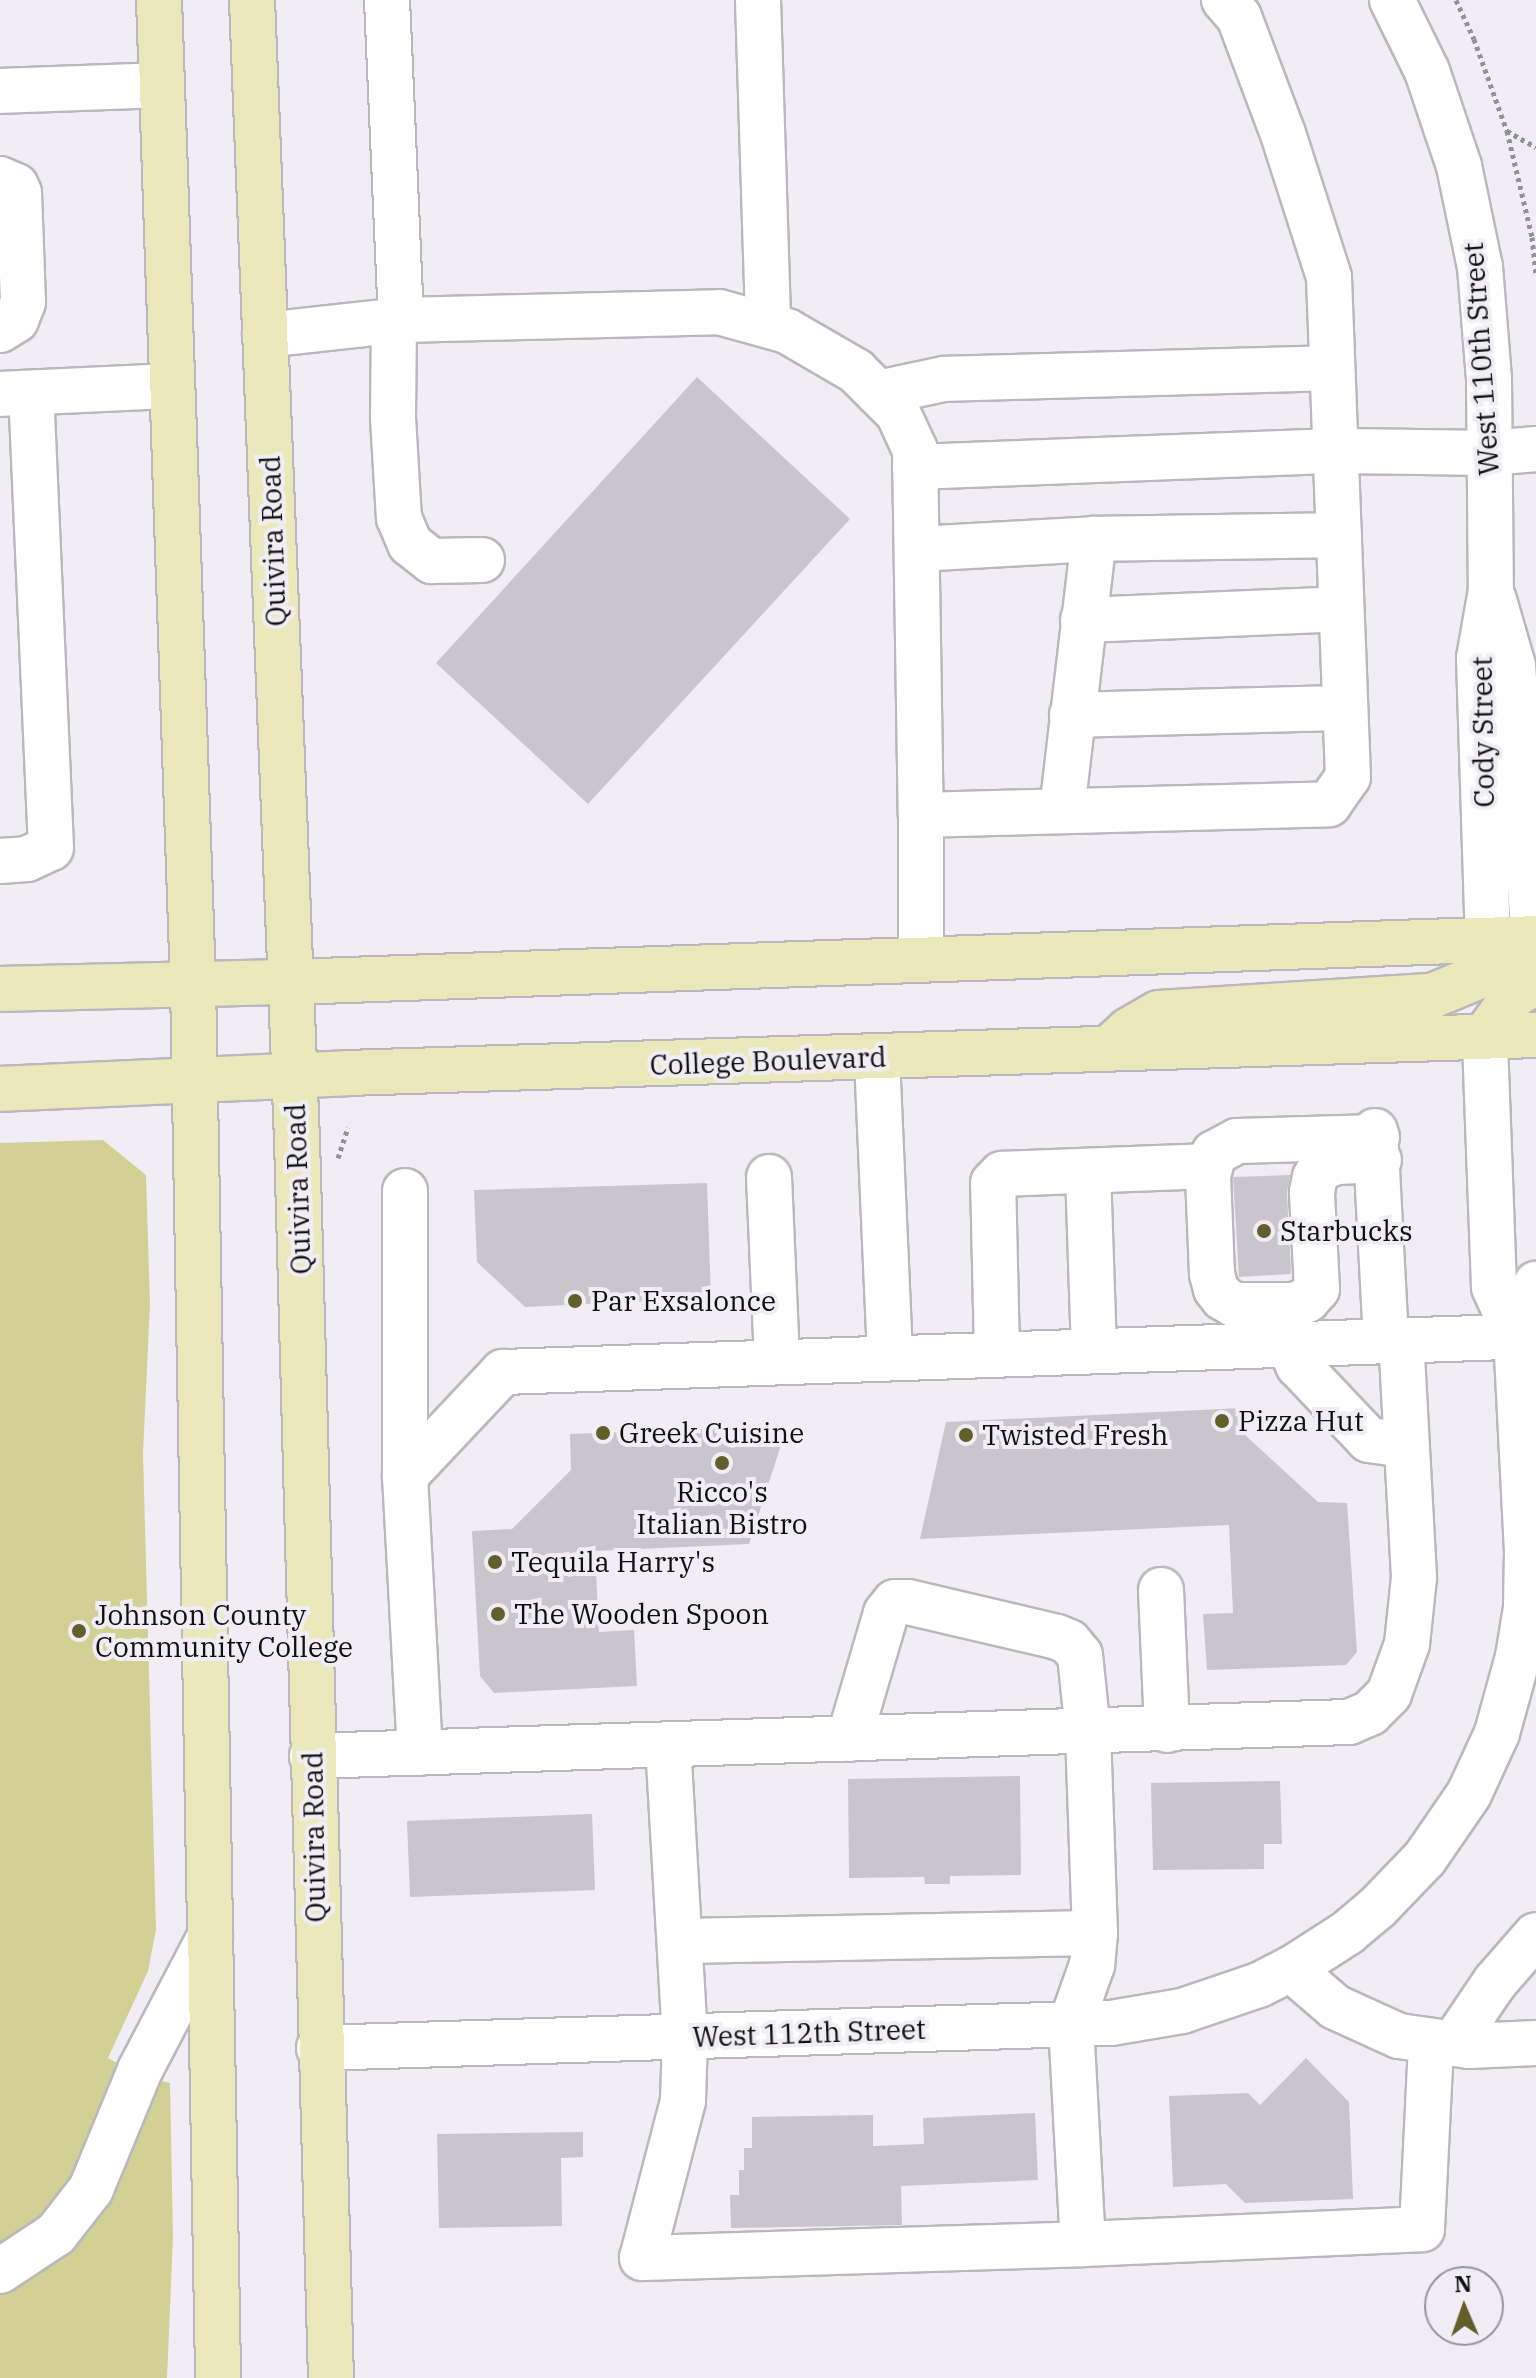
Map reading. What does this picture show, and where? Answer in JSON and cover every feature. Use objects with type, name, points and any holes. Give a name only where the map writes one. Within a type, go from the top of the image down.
[{"type":"main road","points":[[159,0],[193,982],[218,2378]]},
{"type":"main road","name":"Quivira Road","points":[[252,0],[295,1076],[319,2048],[331,2378]]},
{"type":"main road","points":[[0,989],[291,982],[1535,938]]},
{"type":"main road","points":[[1108,1049],[1129,1030],[1159,1013],[1432,996],[1492,971],[1535,938]]},
{"type":"main road","points":[[1485,1036],[1515,994],[1536,983]]},
{"type":"main road","name":"College Boulevard","points":[[0,1089],[295,1076],[1536,1035]]},
{"type":"street","points":[[387,0],[398,320],[393,418],[399,518],[410,544],[432,561],[482,560]]},
{"type":"street","points":[[758,0],[768,325]]},
{"type":"street","points":[[921,815],[1329,804],[1348,777],[1329,277],[1283,134],[1239,17],[1224,0]]},
{"type":"street","name":"West 110th Street","points":[[1392,0],[1427,71],[1462,180],[1480,267],[1489,379],[1491,590]]},
{"type":"street","points":[[0,91],[162,85]]},
{"type":"street","points":[[0,179],[8,180],[19,193],[11,256],[22,311],[8,328],[0,330]]},
{"type":"street","points":[[265,335],[398,320],[719,312],[787,331],[856,371],[898,413],[915,450],[921,960]]},
{"type":"street","points":[[878,393],[944,379],[1332,368]]},
{"type":"street","points":[[0,861],[27,859],[51,848],[16,394],[172,386]]},
{"type":"street","points":[[915,467],[1335,451],[1490,453],[1536,449]]},
{"type":"street","points":[[917,549],[1094,539],[1339,535]]},
{"type":"street","points":[[1062,810],[1094,539]]},
{"type":"street","name":"Cody Street","points":[[1491,590],[1513,666],[1535,938]]},
{"type":"street","name":"Cody Street","points":[[1488,940],[1479,658],[1491,590]]},
{"type":"street","points":[[1083,620],[1341,609]]},
{"type":"street","points":[[1072,715],[1345,708]]},
{"type":"street","name":"West 112th Street","points":[[1485,1036],[1494,1287],[1526,1336]]},
{"type":"street","points":[[877,1058],[890,1356]]},
{"type":"street","points":[[312,1756],[1167,1730],[1349,1722],[1370,1713],[1389,1694],[1407,1644],[1414,1577],[1378,1148],[1365,1124],[1235,1129],[1204,1145],[1200,1166],[1201,1346]]},
{"type":"street","points":[[1200,1166],[1216,1289],[1235,1305],[1294,1305],[1307,1300],[1317,1289],[1312,1192],[1315,1177],[1322,1167],[1378,1148]]},
{"type":"street","points":[[997,1353],[993,1183],[1002,1174],[1200,1166]]},
{"type":"street","points":[[1088,1171],[1094,1350]]},
{"type":"street","points":[[769,1177],[777,1360]]},
{"type":"street","points":[[405,1191],[405,1476],[420,1753]]},
{"type":"street","name":"West 112th Street","points":[[319,2048],[1111,2023],[1182,2011],[1259,1985],[1291,1969],[1367,1916],[1425,1858],[1469,1794],[1497,1733],[1523,1693],[1531,1607],[1527,1552],[1526,1336],[1536,1284]]},
{"type":"street","points":[[405,1476],[503,1372],[1526,1336]]},
{"type":"street","points":[[1289,1343],[1298,1365],[1369,1440],[1405,1445]]},
{"type":"street","points":[[1161,1590],[1167,1730]]},
{"type":"street","points":[[849,1739],[886,1613],[890,1605],[900,1601],[1069,1642],[1082,1662],[1088,1733],[1095,1933],[1092,1965],[1071,2024],[1083,2244]]},
{"type":"street","points":[[668,1744],[685,2037],[683,2101],[642,2258],[1422,2229],[1442,2043],[1536,1935]]},
{"type":"street","points":[[680,1941],[1095,1933]]},
{"type":"street","points":[[0,2271],[56,2234],[91,2189],[140,2070],[210,1936]]},
{"type":"street","points":[[1291,1969],[1335,2007],[1399,2036],[1442,2043],[1536,2043]]},
{"type":"path","points":[[1456,0],[1474,39],[1507,131],[1532,237],[1536,275]]},
{"type":"path","points":[[1507,131],[1536,147]]},
{"type":"shaded area","name":"Johnson County Community College","points":[[103,1140],[146,1175],[150,1304],[143,1453],[156,1930],[148,1971],[108,2058],[124,2067],[77,2177],[47,2216],[0,2251],[0,1143]]},
{"type":"shaded area","points":[[151,2078],[170,2083],[173,2237],[167,2378],[0,2378],[0,2283]]},
{"type":"building","points":[[697,377],[850,519],[588,804],[436,663]]},
{"type":"building","points":[[1290,1175],[1287,1193],[1291,1274],[1239,1277],[1233,1177]]},
{"type":"building","points":[[707,1183],[711,1298],[525,1307],[477,1262],[474,1190]]},
{"type":"building","points":[[1242,1408],[1245,1435],[1318,1502],[1347,1503],[1357,1652],[1346,1665],[1207,1670],[1203,1614],[1233,1613],[1229,1525],[920,1539],[946,1422]]},
{"type":"building","points":[[763,1427],[782,1442],[749,1544],[595,1551],[599,1632],[634,1630],[637,1686],[494,1693],[480,1676],[472,1531],[512,1529],[571,1470],[570,1434]]},
{"type":"building","points":[[1020,1776],[1021,1875],[950,1876],[950,1884],[925,1884],[924,1877],[849,1878],[848,1779]]},
{"type":"building","points":[[1280,1781],[1282,1844],[1264,1844],[1264,1869],[1153,1870],[1151,1783]]},
{"type":"building","points":[[592,1814],[595,1890],[410,1897],[407,1821]]},
{"type":"building","points":[[1306,2058],[1349,2102],[1353,2199],[1245,2203],[1226,2184],[1173,2187],[1169,2096],[1248,2093],[1260,2105]]},
{"type":"building","points":[[1035,2113],[1038,2180],[901,2186],[902,2225],[731,2228],[730,2195],[739,2195],[739,2170],[744,2170],[744,2148],[752,2148],[752,2117],[873,2115],[873,2146],[924,2144],[923,2118]]},
{"type":"building","points":[[583,2132],[583,2157],[561,2158],[562,2226],[439,2228],[437,2134]]},
{"type":"place","name":"Starbucks","points":[[1264,1231]]},
{"type":"place","name":"Par Exsalonce","points":[[575,1301]]},
{"type":"place","name":"Pizza Hut","points":[[1222,1421]]},
{"type":"place","name":"Greek Cuisine","points":[[603,1433]]},
{"type":"place","name":"Twisted Fresh","points":[[966,1435]]},
{"type":"place","name":"Ricco's Italian Bistro","points":[[722,1463]]},
{"type":"place","name":"Tequila Harry's","points":[[495,1562]]},
{"type":"place","name":"The Wooden Spoon","points":[[498,1614]]},
{"type":"place","name":"Johnson County Community College","points":[[79,1631]]}]
